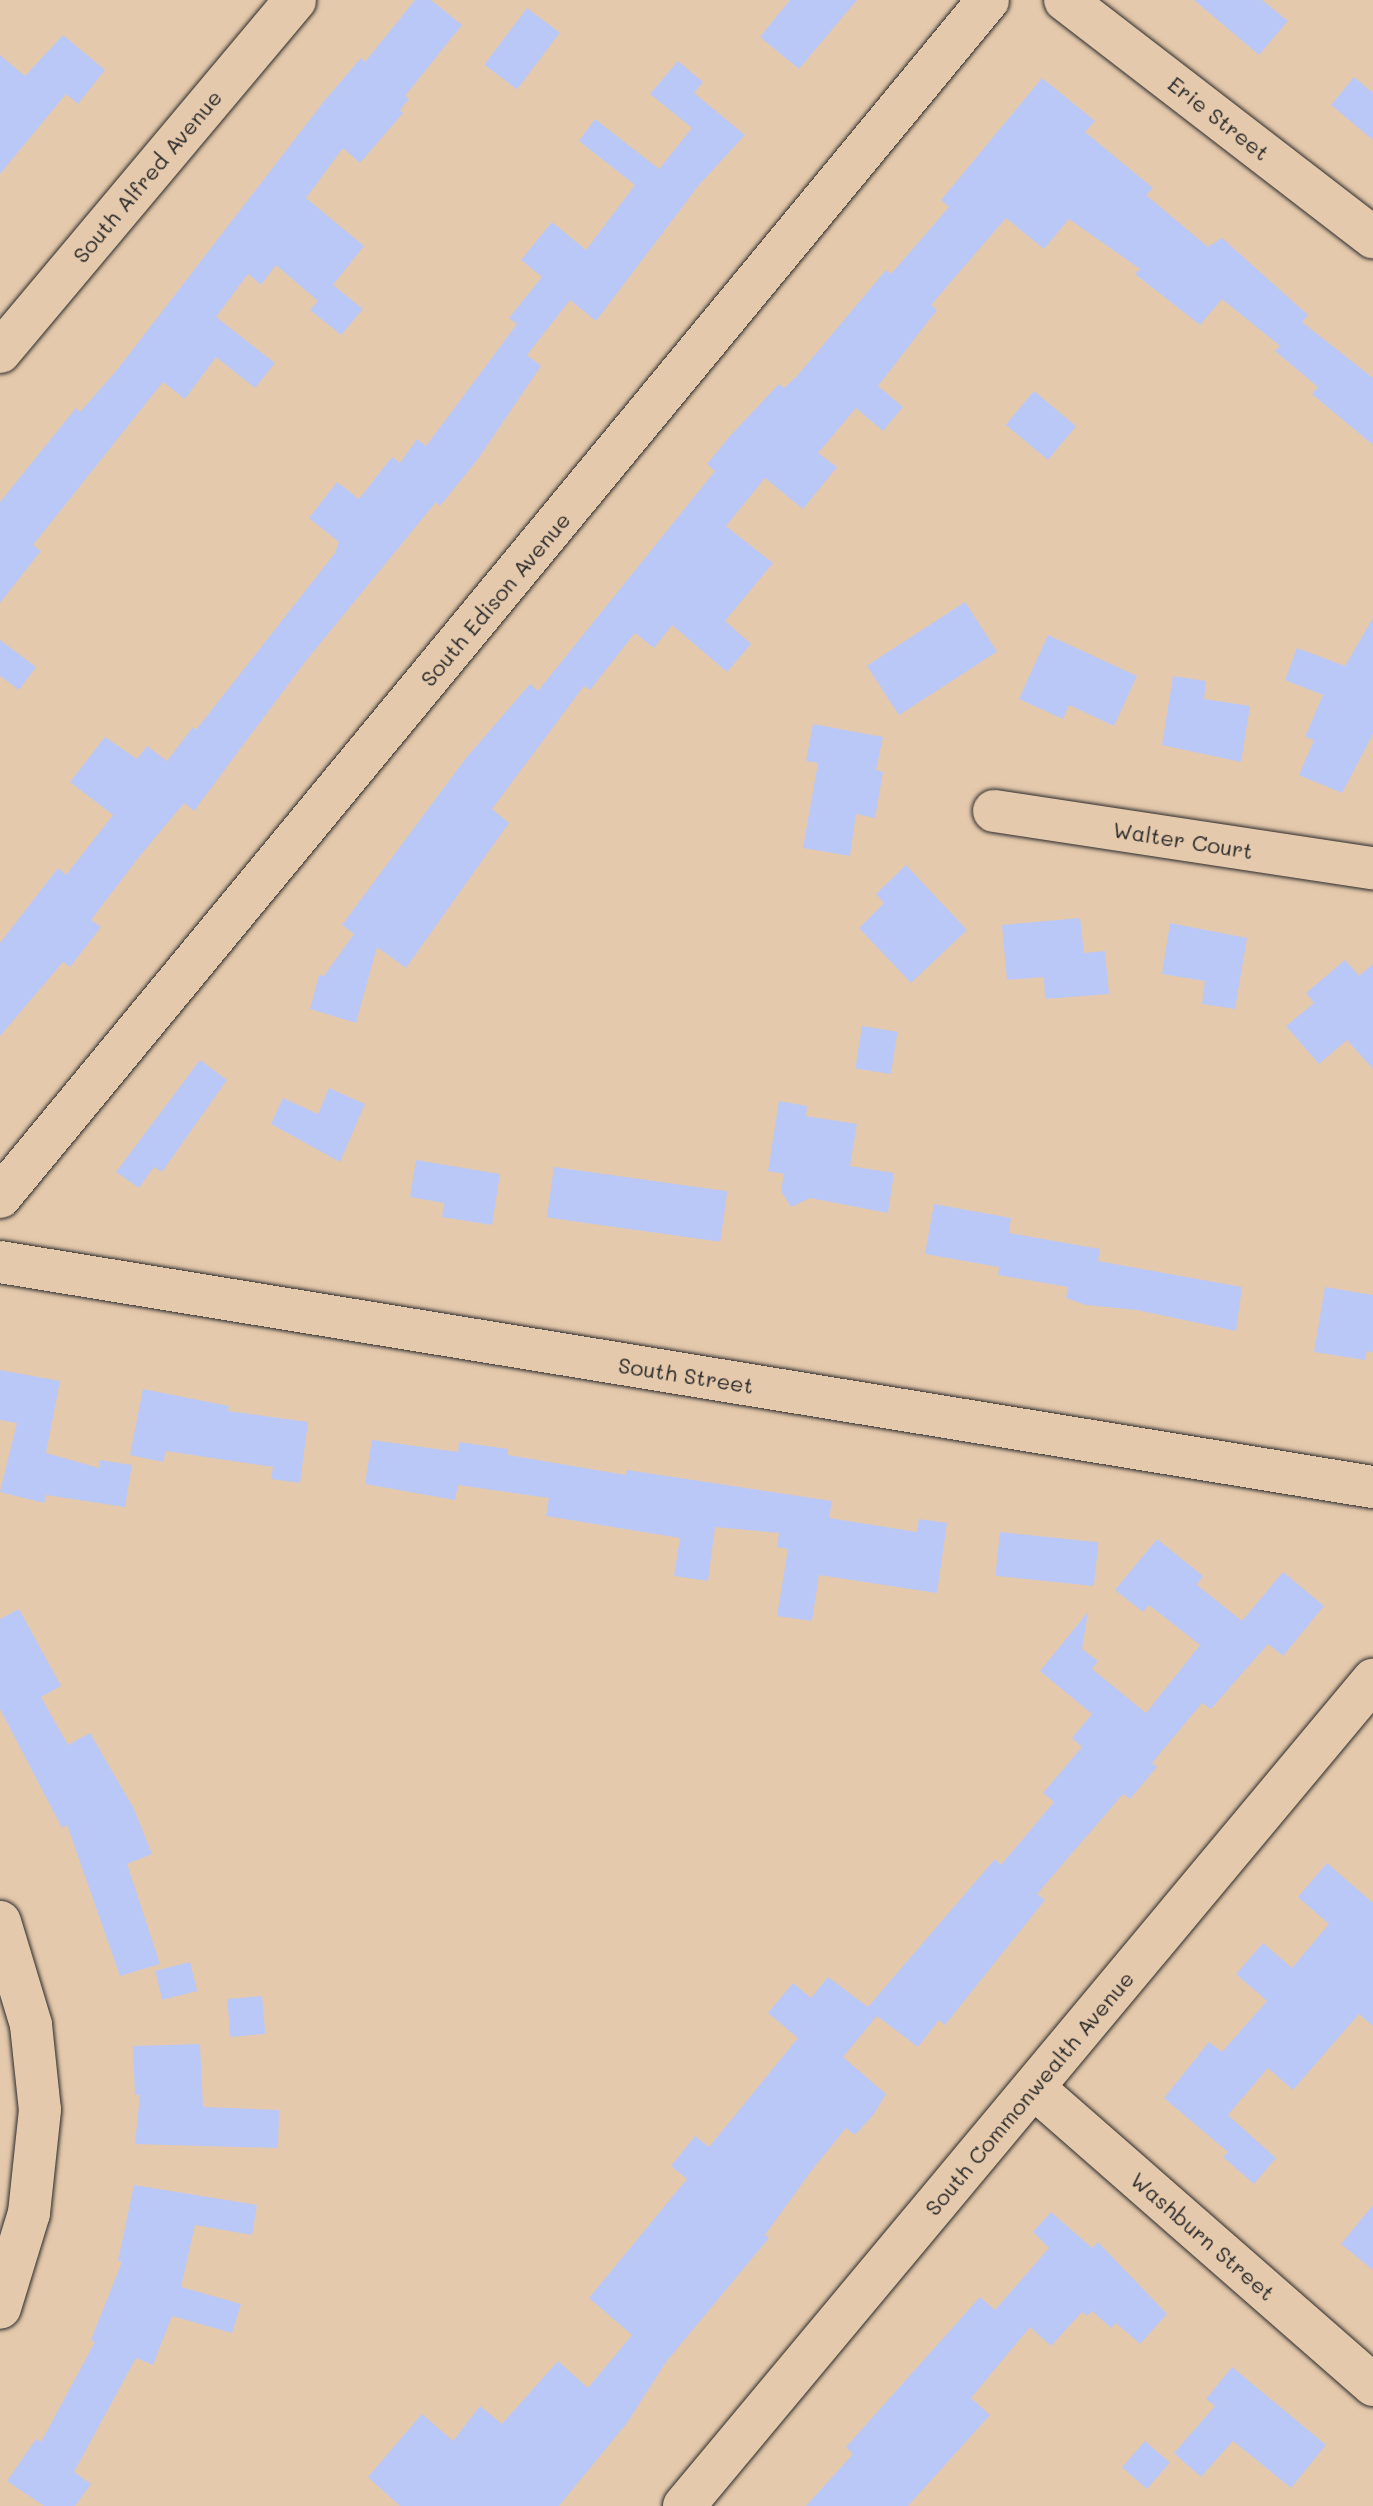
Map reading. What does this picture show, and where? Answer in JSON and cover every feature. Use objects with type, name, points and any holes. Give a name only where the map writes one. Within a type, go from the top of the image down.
[{"type":"street","name":"South Alfred Avenue","points":[[0,352],[295,0]]},
{"type":"street","name":"South Edison Avenue","points":[[0,1197],[988,0]]},
{"type":"street","name":"Erie Street","points":[[1065,0],[1373,237]]},
{"type":"street","name":"Walter Court","points":[[994,811],[1373,868]]},
{"type":"street","name":"South Street","points":[[0,1262],[1373,1487]]},
{"type":"street","name":"South Commonwealth Avenue","points":[[684,2506],[1373,1680]]},
{"type":"street","points":[[0,1922],[31,2025],[40,2110],[29,2213],[0,2308]]},
{"type":"street","name":"Washburn Street","points":[[1034,2088],[1373,2385]]},
{"type":"building","points":[[415,0],[431,0],[462,25],[405,96],[409,99],[400,110],[403,113],[360,163],[343,148],[306,198],[364,246],[333,285],[363,309],[341,335],[310,310],[318,301],[276,265],[261,285],[248,274],[216,317],[275,363],[255,388],[216,357],[185,399],[163,382],[33,545],[41,551],[0,603],[0,502],[76,408],[80,412],[117,370],[325,100],[361,58],[365,62]]},
{"type":"building","points":[[790,0],[857,0],[799,69],[760,37]]},
{"type":"building","points":[[1194,0],[1262,0],[1288,21],[1259,55]]},
{"type":"building","points":[[527,8],[560,33],[517,89],[484,65]]},
{"type":"building","points":[[63,35],[105,70],[78,104],[66,94],[0,174],[0,55],[25,76]]},
{"type":"building","points":[[678,61],[703,82],[694,93],[745,135],[699,185],[596,321],[570,300],[527,355],[541,366],[478,459],[440,506],[436,502],[305,662],[194,811],[184,803],[139,857],[91,920],[101,927],[70,967],[63,962],[0,1036],[0,943],[58,868],[66,875],[113,815],[70,782],[105,737],[137,759],[147,746],[167,761],[193,727],[196,730],[335,553],[339,542],[309,518],[337,482],[359,499],[392,457],[400,463],[417,439],[426,446],[517,324],[509,318],[542,277],[521,260],[552,222],[586,250],[635,185],[579,141],[595,119],[659,169],[692,128],[650,94]]},
{"type":"building","points":[[1354,77],[1373,93],[1373,140],[1331,105]]},
{"type":"building","points":[[1042,78],[1095,121],[1085,132],[1153,188],[1146,195],[1208,247],[1222,238],[1308,315],[1302,322],[1373,378],[1373,445],[1312,394],[1318,387],[1275,351],[1280,346],[1222,299],[1200,325],[1135,274],[1140,269],[1069,219],[1044,249],[1006,218],[931,305],[937,310],[878,386],[903,407],[883,431],[856,408],[818,453],[837,467],[803,509],[765,478],[726,526],[773,563],[725,621],[751,644],[727,672],[672,625],[654,648],[635,633],[590,690],[584,686],[492,809],[509,823],[406,968],[377,947],[356,1023],[310,1009],[319,975],[324,976],[354,934],[342,925],[466,758],[530,684],[538,691],[715,471],[707,464],[730,436],[779,384],[784,388],[797,376],[886,270],[891,274],[949,207],[941,200]]},
{"type":"building","points":[[1034,391],[1076,426],[1048,460],[1006,425]]},
{"type":"building","points":[[965,602],[997,651],[899,715],[867,666]]},
{"type":"building","points":[[1373,618],[1373,734],[1342,793],[1299,775],[1314,740],[1305,737],[1323,695],[1285,680],[1297,648],[1345,666]]},
{"type":"building","points":[[1048,635],[1137,676],[1114,726],[1069,705],[1063,719],[1019,699]]},
{"type":"building","points":[[0,640],[36,667],[19,690],[0,676]]},
{"type":"building","points":[[1173,676],[1206,681],[1204,699],[1250,706],[1241,762],[1162,745]]},
{"type":"building","points":[[813,724],[883,737],[876,770],[883,772],[875,818],[856,814],[850,856],[803,848],[818,763],[806,761]]},
{"type":"building","points":[[906,865],[967,930],[911,983],[859,928],[884,903],[876,894]]},
{"type":"building","points":[[1080,918],[1084,953],[1105,951],[1109,994],[1045,999],[1044,977],[1007,980],[1002,925]]},
{"type":"building","points":[[1170,923],[1247,938],[1235,1009],[1202,1004],[1205,981],[1162,974]]},
{"type":"building","points":[[1345,960],[1359,976],[1373,964],[1373,1069],[1347,1040],[1319,1064],[1286,1026],[1314,1003],[1306,993]]},
{"type":"building","points":[[862,1026],[898,1032],[891,1074],[855,1068]]},
{"type":"building","points":[[200,1060],[227,1080],[162,1172],[154,1167],[139,1188],[116,1172]]},
{"type":"building","points":[[329,1088],[365,1104],[340,1162],[271,1124],[283,1098],[318,1114]]},
{"type":"building","points":[[779,1101],[807,1106],[806,1116],[857,1124],[850,1166],[894,1173],[888,1213],[810,1198],[791,1207],[781,1191],[784,1174],[768,1171]]},
{"type":"building","points":[[416,1160],[500,1174],[492,1225],[442,1217],[444,1203],[410,1197]]},
{"type":"building","points":[[554,1167],[727,1191],[720,1242],[547,1218]]},
{"type":"building","points":[[934,1204],[1011,1218],[1009,1233],[1100,1249],[1098,1261],[1242,1287],[1236,1331],[1137,1310],[1086,1305],[1066,1298],[1068,1287],[998,1275],[999,1267],[925,1254]]},
{"type":"building","points":[[1325,1287],[1373,1295],[1373,1352],[1367,1351],[1365,1360],[1314,1352]]},
{"type":"building","points":[[0,1370],[60,1381],[46,1453],[99,1468],[100,1460],[132,1465],[125,1507],[46,1495],[44,1503],[0,1492],[17,1423],[0,1420]]},
{"type":"building","points":[[143,1389],[229,1406],[228,1411],[308,1422],[300,1483],[271,1479],[273,1467],[166,1451],[163,1462],[130,1455]]},
{"type":"building","points":[[372,1440],[458,1452],[459,1442],[508,1449],[508,1455],[626,1475],[627,1470],[832,1501],[829,1518],[917,1532],[919,1519],[947,1523],[937,1593],[819,1575],[812,1621],[777,1616],[788,1549],[777,1547],[779,1533],[715,1527],[708,1581],[674,1576],[680,1538],[546,1516],[549,1498],[458,1485],[455,1500],[365,1484]]},
{"type":"building","points":[[1000,1532],[1098,1542],[1094,1586],[995,1576]]},
{"type":"building","points":[[1157,1539],[1203,1576],[1197,1585],[1242,1621],[1283,1572],[1324,1606],[1283,1656],[1268,1644],[1211,1709],[1202,1703],[1152,1763],[1157,1767],[1130,1799],[1123,1794],[1037,1894],[1045,1900],[945,2025],[939,2020],[918,2047],[877,2016],[843,2057],[886,2094],[874,2114],[855,2135],[846,2128],[812,2170],[765,2235],[769,2238],[666,2362],[627,2423],[559,2506],[400,2506],[368,2477],[422,2414],[453,2441],[480,2406],[502,2424],[558,2361],[588,2388],[632,2335],[589,2298],[687,2179],[671,2166],[695,2136],[709,2147],[798,2038],[768,2013],[793,1983],[811,1998],[828,1977],[868,2007],[995,1859],[1001,1865],[1054,1802],[1043,1793],[1082,1747],[1072,1738],[1092,1714],[1040,1671],[1088,1612],[1082,1649],[1098,1661],[1092,1669],[1146,1713],[1200,1645],[1149,1605],[1143,1612],[1115,1590]]},
{"type":"building","points":[[19,1609],[61,1686],[41,1697],[68,1745],[90,1733],[134,1809],[152,1854],[127,1864],[160,1964],[120,1976],[67,1825],[62,1828],[0,1709],[0,1619]]},
{"type":"building","points":[[1327,1863],[1373,1903],[1373,2026],[1359,2014],[1293,2090],[1268,2068],[1228,2115],[1276,2158],[1254,2184],[1223,2157],[1228,2152],[1164,2098],[1209,2042],[1222,2052],[1267,2001],[1236,1974],[1263,1943],[1292,1968],[1329,1924],[1298,1897]]},
{"type":"building","points":[[190,1962],[197,1991],[162,2000],[155,1971]]},
{"type":"building","points":[[262,1996],[265,2034],[230,2037],[227,1999]]},
{"type":"building","points":[[200,2044],[203,2107],[279,2110],[278,2148],[135,2144],[140,2095],[135,2095],[133,2046]]},
{"type":"building","points":[[134,2185],[257,2205],[252,2235],[195,2225],[181,2287],[241,2304],[232,2333],[172,2316],[153,2365],[136,2358],[74,2472],[91,2484],[75,2506],[44,2506],[7,2481],[36,2439],[41,2442],[95,2342],[91,2340],[122,2262],[118,2261]]},
{"type":"building","points":[[1373,2205],[1373,2270],[1341,2244]]},
{"type":"building","points":[[1051,2212],[1092,2248],[1098,2242],[1167,2314],[1140,2344],[1116,2323],[1111,2328],[1092,2311],[1087,2316],[1082,2312],[1051,2346],[1030,2327],[971,2398],[990,2415],[908,2506],[806,2506],[853,2454],[846,2447],[980,2297],[995,2310],[1049,2248],[1033,2232]]},
{"type":"building","points":[[1232,2367],[1326,2445],[1291,2488],[1233,2441],[1201,2477],[1174,2453],[1215,2406],[1206,2399]]},
{"type":"building","points":[[1145,2441],[1170,2463],[1147,2489],[1122,2467]]}]
